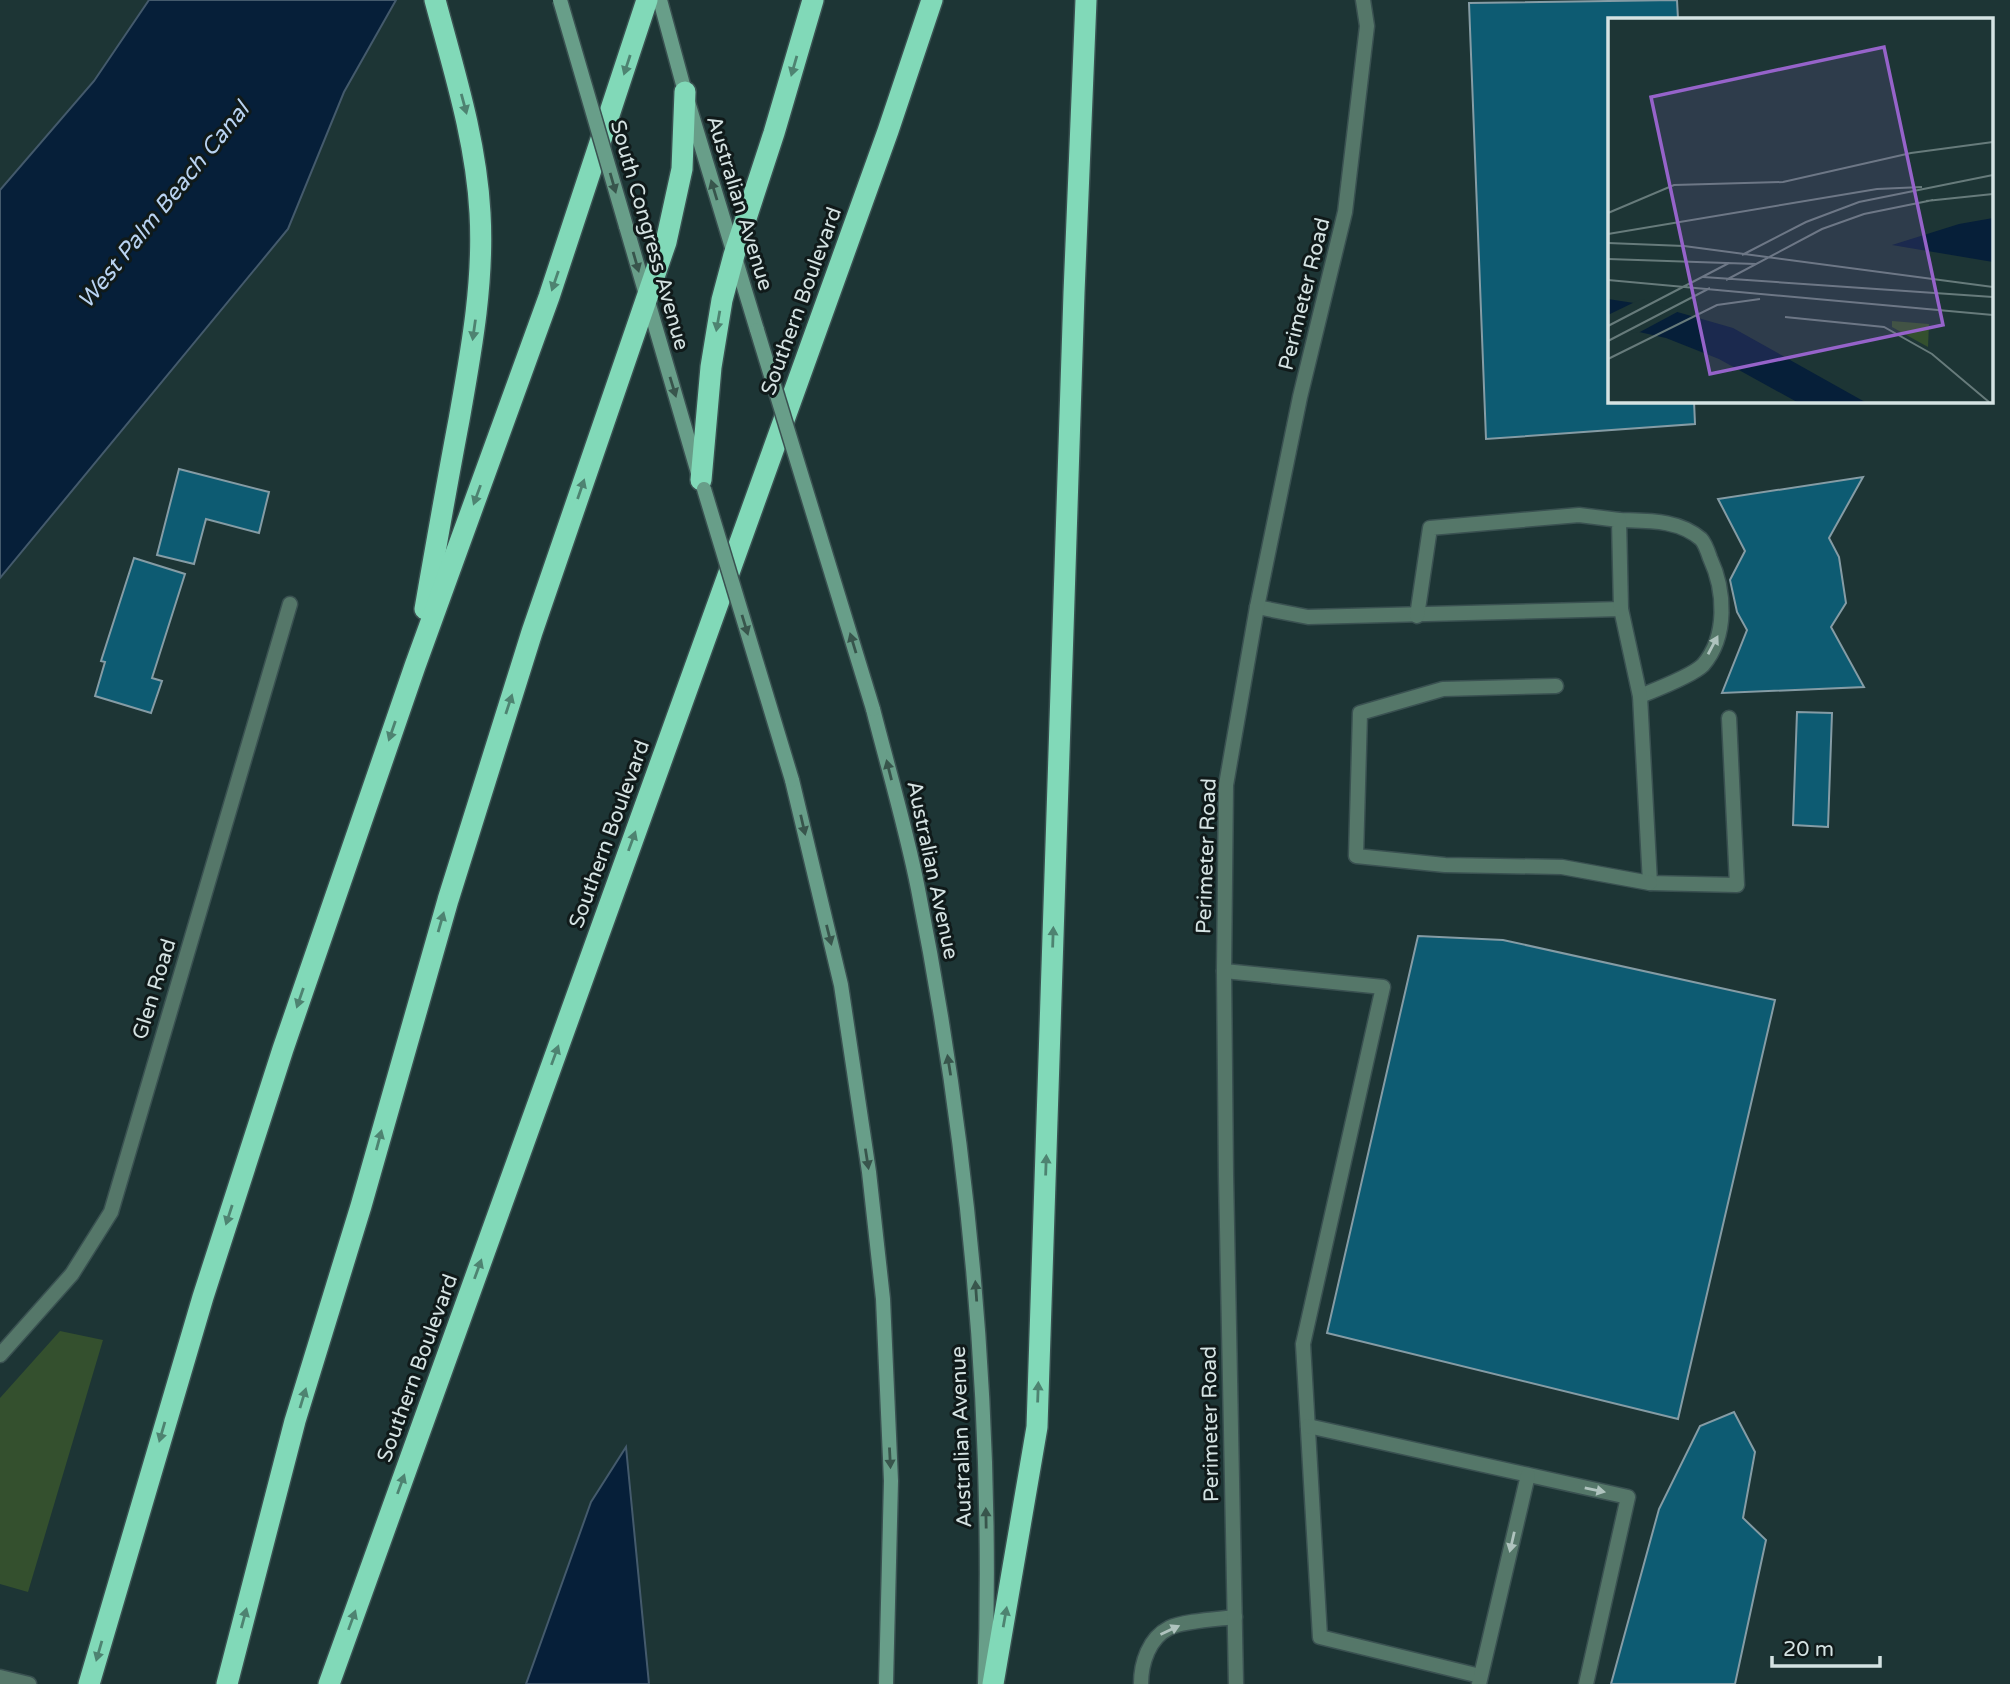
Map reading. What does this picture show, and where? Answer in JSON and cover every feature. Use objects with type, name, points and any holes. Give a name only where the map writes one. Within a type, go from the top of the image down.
[{"type":"highway","points":[[415,666],[470,358],[480,250],[480,213],[473,149],[435,0]]},
{"type":"highway","points":[[89,1684],[203,1297],[283,1049],[415,666],[549,297],[647,0]]},
{"type":"highway","points":[[702,485],[710,367],[722,300],[813,0]]},
{"type":"highway","name":"Southern Boulevard","points":[[329,1684],[888,131],[932,0]]},
{"type":"highway","points":[[993,1684],[1037,1427],[1086,0]]},
{"type":"highway","points":[[227,1684],[295,1422],[361,1206],[448,900],[532,632],[666,242],[681,169],[685,92]]},
{"type":"main road","name":"South Congress Avenue","points":[[561,0],[702,485]]},
{"type":"main road","points":[[660,0],[685,92]]},
{"type":"main road","name":"Australian Avenue","points":[[685,92],[873,709],[920,898],[941,1013],[976,1282],[984,1415],[985,1684]]},
{"type":"main road","points":[[702,485],[792,780],[841,985],[869,1172],[883,1299],[891,1481],[886,1684]]},
{"type":"street","name":"Perimeter Road","points":[[1236,1684],[1224,971],[1226,785],[1257,607],[1300,397],[1345,212],[1367,26],[1363,0]]},
{"type":"street","points":[[1417,616],[1430,528],[1579,514],[1619,520],[1673,523],[1702,540],[1716,569],[1722,604],[1719,635],[1702,666],[1640,696]]},
{"type":"street","points":[[1619,520],[1622,608],[1640,696],[1650,883]]},
{"type":"street","name":"Glen Road","points":[[0,1355],[72,1274],[111,1212],[290,604]]},
{"type":"street","points":[[1257,607],[1308,617],[1417,616],[1622,608]]},
{"type":"street","points":[[1556,686],[1443,689],[1360,713],[1356,856],[1445,865],[1562,867],[1650,883],[1737,886],[1729,719]]},
{"type":"street","points":[[1224,971],[1383,987],[1303,1344],[1320,1637],[1480,1680],[1528,1475]]},
{"type":"street","points":[[1308,1426],[1628,1497],[1586,1684]]},
{"type":"street","points":[[1141,1684],[1141,1672],[1151,1643],[1170,1627],[1235,1617]]},
{"type":"street","points":[[0,1677],[29,1684]]},
{"type":"green space","points":[[60,1331],[103,1340],[28,1592],[0,1584],[0,1398]]},
{"type":"water","name":"West Palm Beach Canal","points":[[149,0],[396,0],[344,92],[288,229],[0,578],[0,190],[94,81]]},
{"type":"water","points":[[626,1447],[649,1684],[526,1684],[591,1502]]},
{"type":"building","points":[[1677,0],[1678,18],[1608,18],[1608,402],[1694,402],[1695,424],[1486,439],[1469,3]]},
{"type":"building","points":[[179,469],[269,492],[259,533],[206,519],[194,564],[157,555]]},
{"type":"building","points":[[1863,477],[1829,538],[1839,557],[1846,603],[1831,627],[1864,687],[1722,693],[1747,630],[1737,612],[1730,580],[1745,551],[1718,499]]},
{"type":"building","points":[[134,558],[185,574],[152,678],[162,681],[151,713],[95,696],[105,662],[101,661]]},
{"type":"building","points":[[1797,712],[1832,713],[1828,827],[1793,825]]},
{"type":"building","points":[[1418,936],[1503,940],[1775,1000],[1678,1419],[1327,1333]]},
{"type":"building","points":[[1734,1412],[1755,1452],[1743,1518],[1766,1540],[1735,1684],[1611,1684],[1659,1509],[1700,1426]]}]
